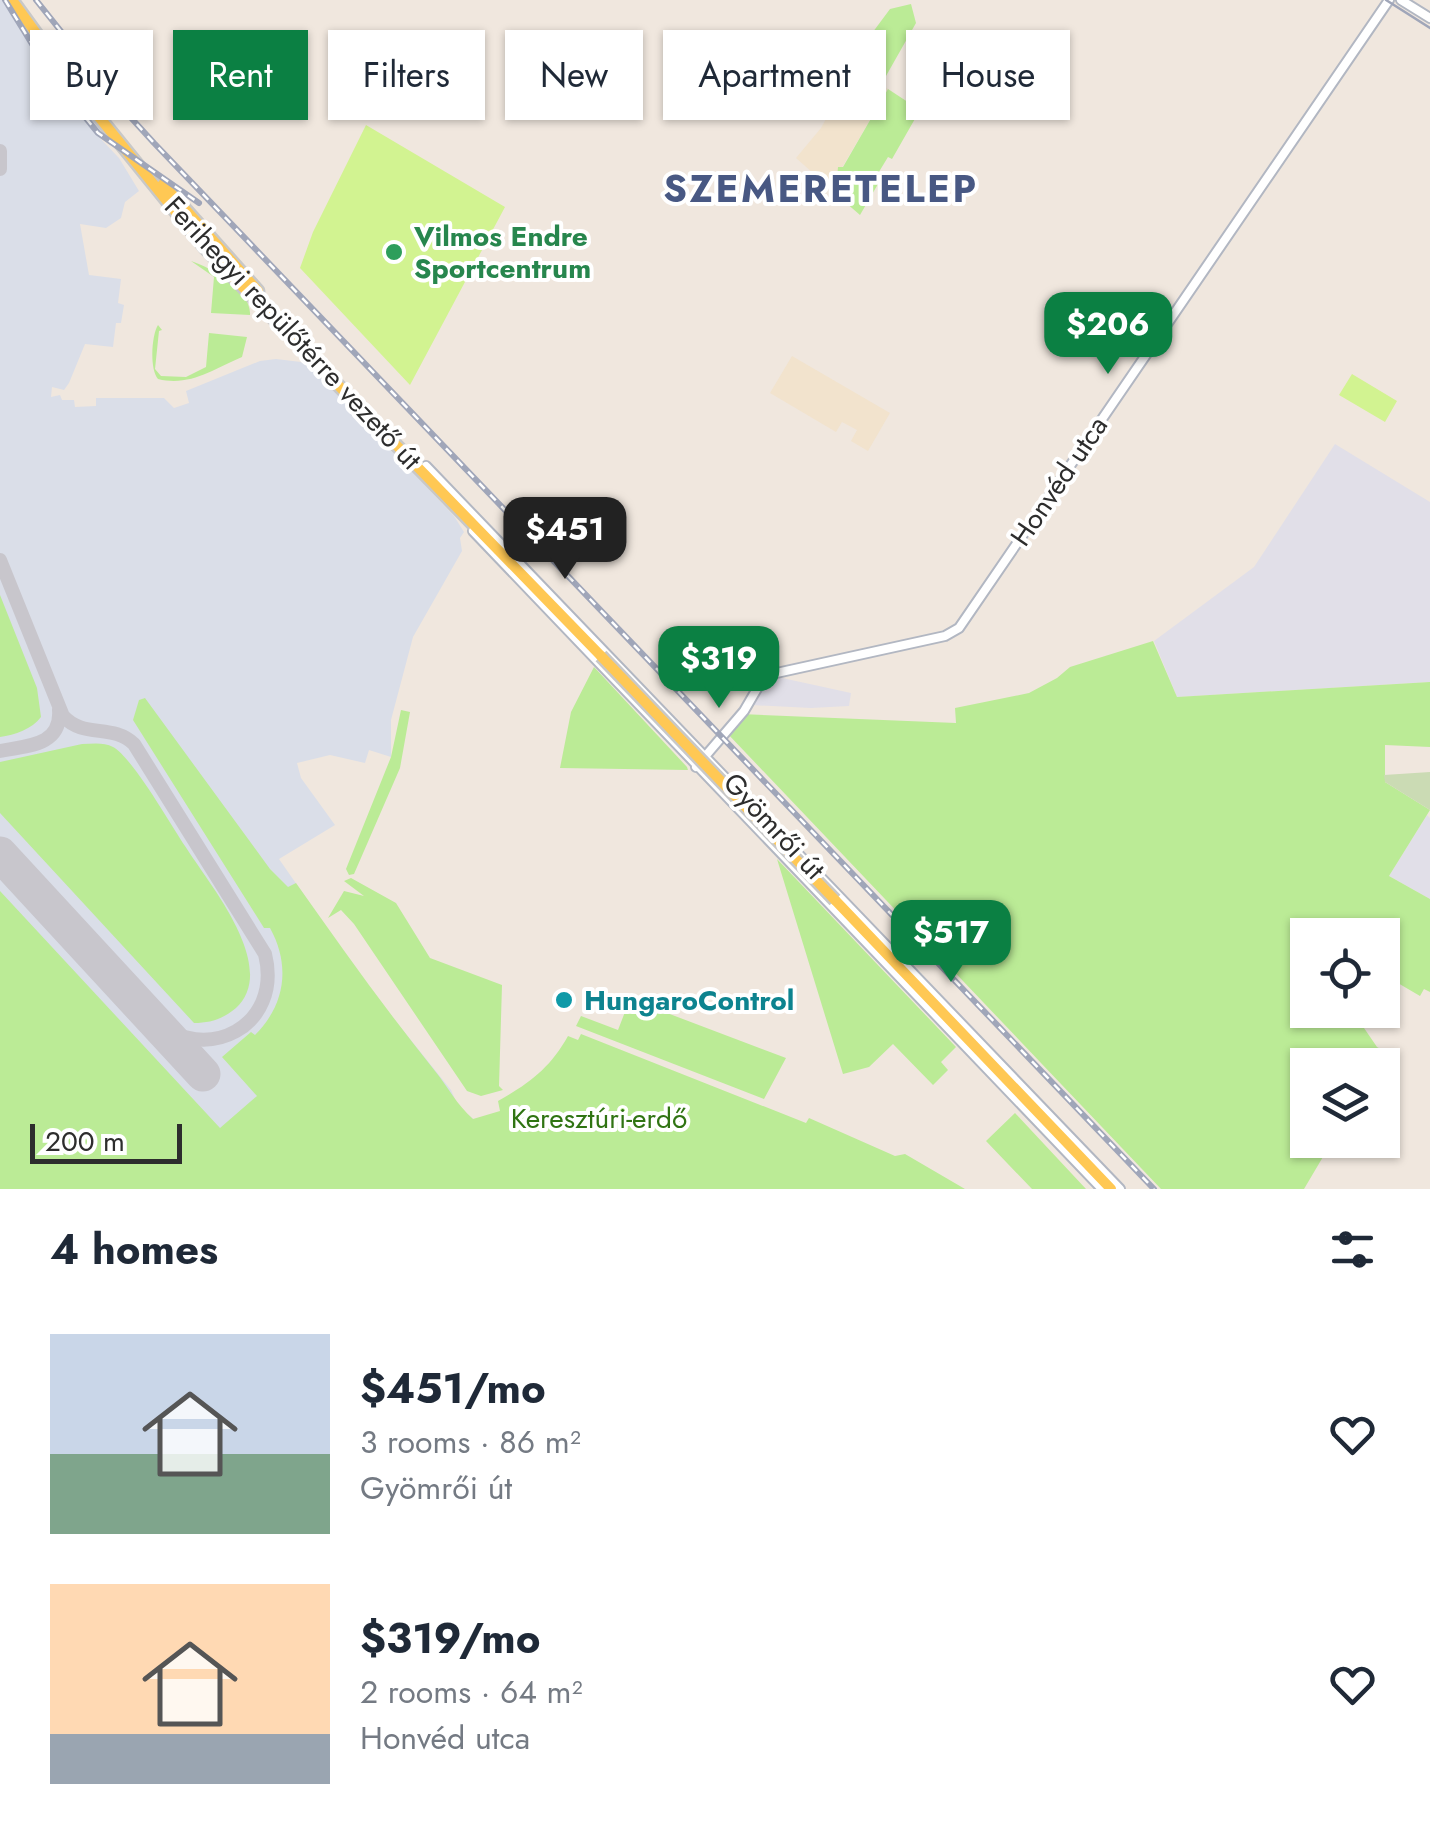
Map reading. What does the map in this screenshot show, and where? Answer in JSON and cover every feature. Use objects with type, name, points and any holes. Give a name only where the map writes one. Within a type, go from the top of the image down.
[{"type":"main road","name":"Ferihegyi repülőtérre vezető út","points":[[15,0],[80,85],[212,241],[469,519],[1111,1189]]},
{"type":"street","name":"Honvéd utca","points":[[699,769],[708,751],[740,716],[758,686],[772,674],[945,636],[959,628],[1389,0]]},
{"type":"street","points":[[1401,0],[1430,18]]},
{"type":"street","points":[[424,468],[708,751]]},
{"type":"street","name":"Gyömrői út","points":[[424,468],[483,542],[1102,1189]]},
{"type":"street","name":"Gyömrői út","points":[[708,751],[723,772],[1120,1189]]},
{"type":"shaded area","points":[[0,0],[8,0],[30,32],[30,120],[95,120],[102,129],[97,135],[119,158],[139,191],[125,202],[121,218],[106,228],[80,224],[89,275],[121,279],[121,323],[116,323],[113,347],[85,344],[69,383],[64,390],[52,387],[51,397],[60,395],[62,400],[74,400],[75,407],[96,406],[96,398],[164,398],[174,408],[189,403],[186,391],[260,361],[301,362],[318,372],[454,516],[464,532],[460,538],[462,551],[413,637],[391,720],[391,757],[369,750],[365,763],[330,755],[297,763],[301,778],[335,825],[279,859],[369,988],[451,1090],[458,1106],[555,1189],[6,1189],[0,1184]]},
{"type":"shaded area","points":[[825,120],[870,120],[830,188],[796,158]]},
{"type":"shaded area","points":[[792,356],[890,413],[868,451],[851,441],[857,430],[842,422],[836,432],[770,393]]},
{"type":"shaded area","points":[[1335,444],[1430,502],[1430,682],[1177,697],[1154,641],[1254,567]]},
{"type":"shaded area","points":[[773,676],[851,693],[849,706],[751,705]]},
{"type":"shaded area","points":[[1427,815],[1430,818],[1430,899],[1389,876]]},
{"type":"green space","points":[[911,4],[916,23],[912,30],[906,30],[906,41],[886,76],[886,30],[874,30],[890,9]]},
{"type":"green space","points":[[888,89],[906,101],[906,120],[914,120],[892,159],[888,157],[874,180],[878,184],[860,215],[830,188],[838,167],[843,167],[870,120],[886,120]]},
{"type":"green space","name":"Vilmos Endre Sportcentrum","points":[[366,125],[505,207],[410,385],[300,268],[313,232]]},
{"type":"green space","points":[[191,261],[238,289],[245,297],[250,315],[211,313],[214,277]]},
{"type":"green space","points":[[158,325],[162,330],[155,369],[161,376],[186,377],[206,367],[209,333],[247,337],[242,357],[191,379],[158,379],[153,367],[152,351]]},
{"type":"green space","points":[[1352,374],[1397,401],[1385,422],[1339,395]]},
{"type":"green space","points":[[0,595],[37,688],[41,717],[23,731],[0,737]]},
{"type":"green space","points":[[1153,641],[1177,697],[1430,682],[1430,747],[1385,745],[1385,782],[1430,810],[1389,876],[1430,899],[1430,992],[1424,989],[1420,996],[1400,984],[1400,918],[1290,918],[1290,1028],[1364,1028],[1379,1048],[1290,1048],[1290,1158],[1322,1158],[1304,1189],[1161,1189],[726,732],[741,714],[956,723],[955,708],[1029,693],[1070,667]]},
{"type":"green space","points":[[594,667],[688,770],[560,768],[571,712]]},
{"type":"green space","name":"Keresztúri-erdő","points":[[145,698],[270,869],[288,887],[296,883],[381,1002],[473,1119],[500,1111],[498,1101],[538,1074],[568,1036],[578,1040],[581,1034],[806,1123],[809,1118],[895,1156],[905,1154],[965,1189],[0,1189],[0,891],[220,1128],[257,1096],[222,1057],[251,1032],[255,1035],[273,1011],[282,984],[277,942],[270,928],[264,928],[133,720],[139,700]]},
{"type":"green space","points":[[401,710],[410,712],[400,768],[354,874],[349,875],[346,869],[391,757]]},
{"type":"green space","points":[[82,744],[109,745],[121,753],[151,792],[236,926],[250,971],[247,991],[236,1008],[221,1018],[194,1023],[0,813],[0,762]]},
{"type":"green space","points":[[1430,772],[1430,810],[1385,782],[1384,775]]},
{"type":"green space","points":[[777,859],[956,1047],[941,1062],[948,1070],[933,1085],[893,1044],[869,1067],[843,1074]]},
{"type":"green space","points":[[351,878],[396,903],[430,958],[502,985],[499,1086],[503,1090],[481,1096],[467,1091],[354,924],[341,910],[328,918],[344,891],[364,896],[344,881]]},
{"type":"green space","points":[[630,999],[786,1058],[764,1099],[576,1026],[581,1016],[618,1030]]},
{"type":"green space","points":[[1015,1113],[1086,1189],[1032,1189],[986,1141]]},
{"type":"taxiway","points":[[0,151],[0,169]]},
{"type":"taxiway","points":[[0,560],[63,716],[80,727],[117,734],[134,744],[265,954],[268,979],[263,1001],[252,1019],[236,1031],[217,1038],[195,1039],[173,1033],[152,1020]]},
{"type":"taxiway","points":[[0,751],[49,737],[55,731],[59,710]]},
{"type":"runway","points":[[0,854],[203,1074]]},
{"type":"tram line","points":[[1386,0],[1430,28]]},
{"type":"railway","points":[[5,0],[51,75],[98,133],[199,203]]},
{"type":"railway","points":[[36,0],[154,143],[1154,1189]]},
{"type":"place","name":"Vilmos Endre Sportcentrum","points":[[394,252]]},
{"type":"place","name":"HungaroControl","points":[[564,1000]]},
{"type":"district","name":"SZEMERETELEP","points":[[821,188]]}]
